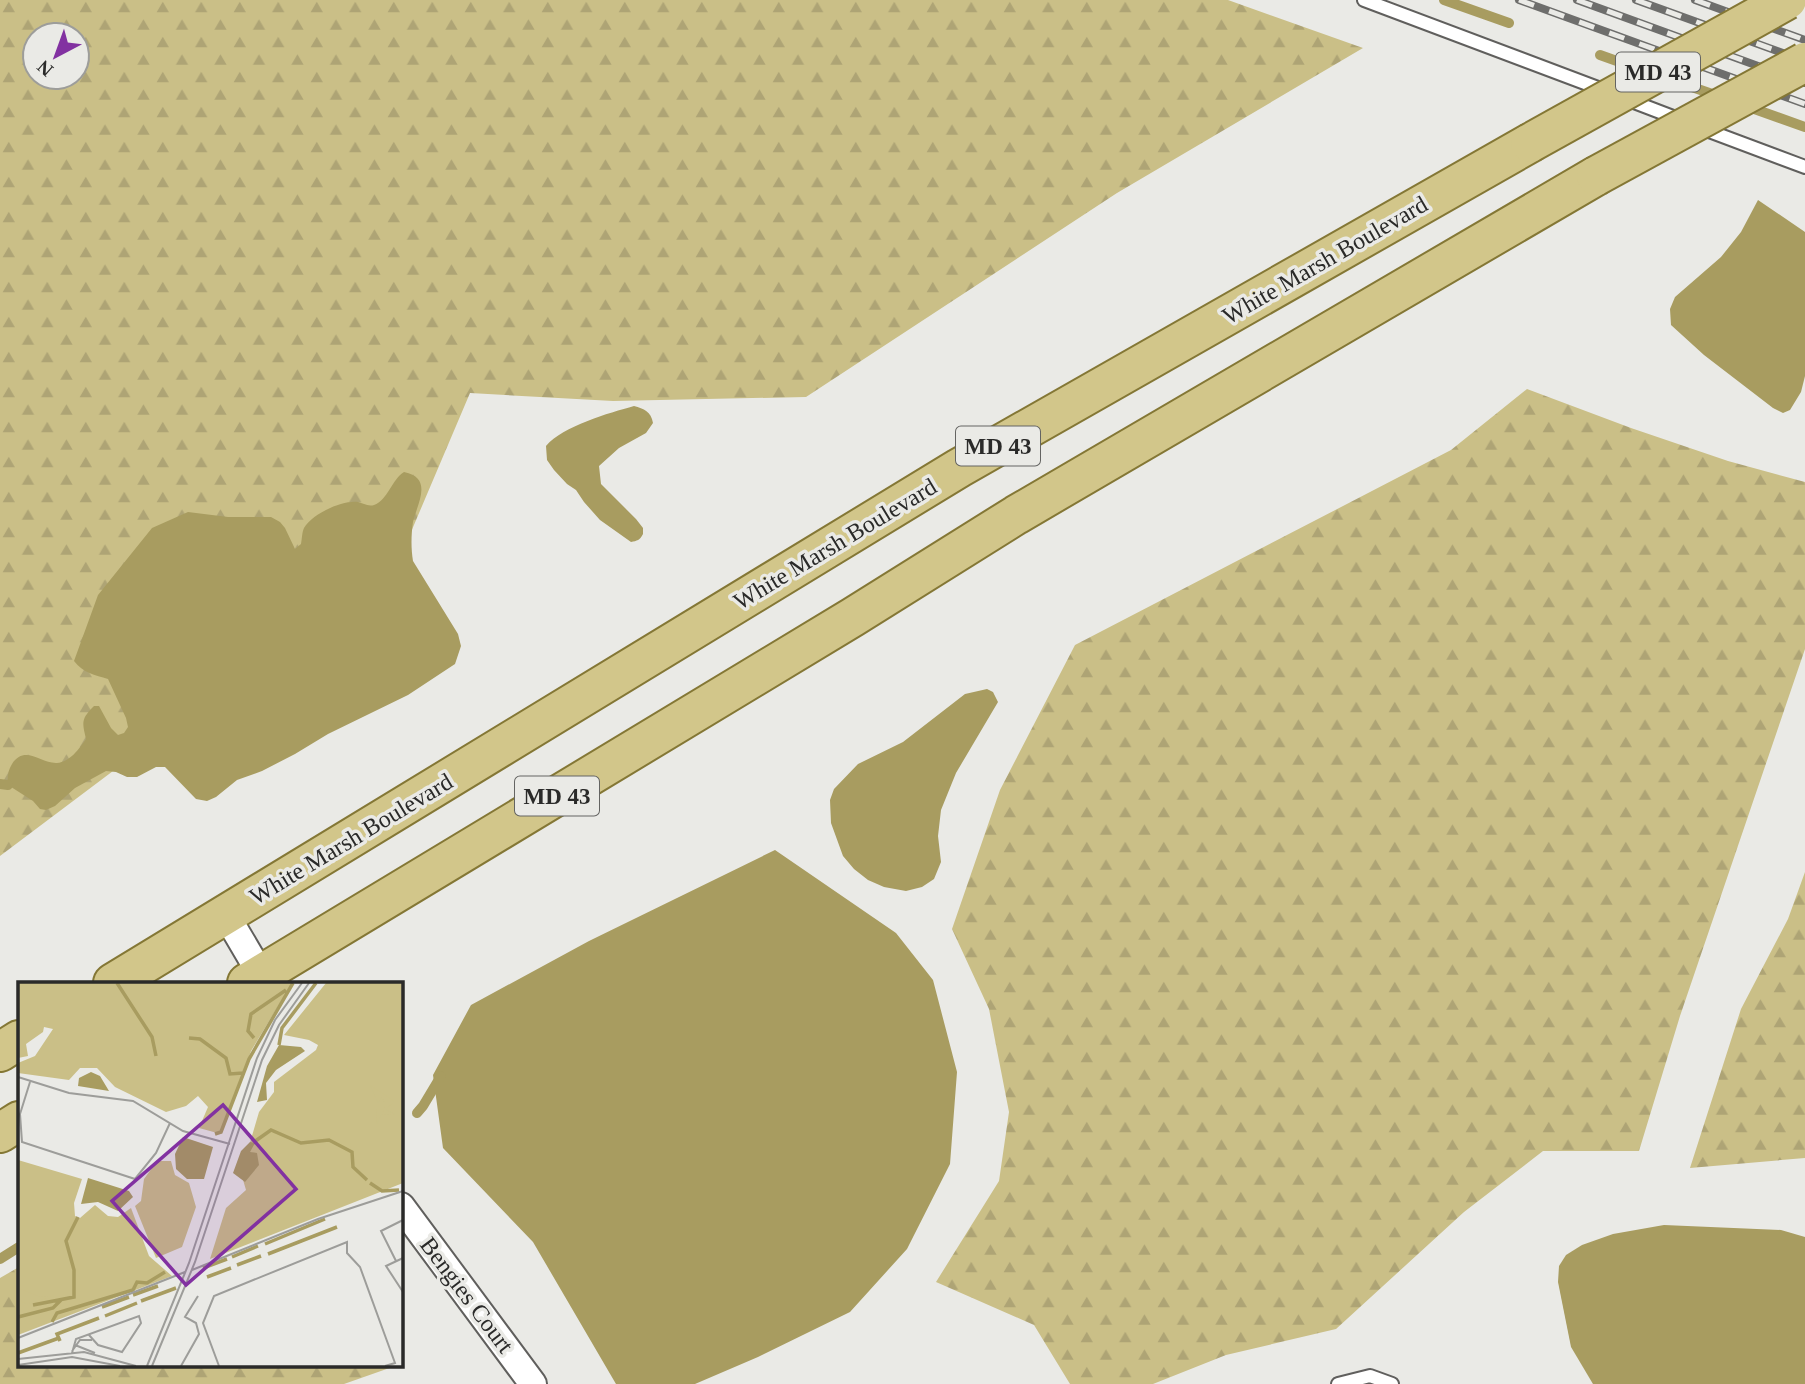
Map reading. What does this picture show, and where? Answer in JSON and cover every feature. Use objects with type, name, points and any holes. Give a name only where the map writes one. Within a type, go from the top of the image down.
[{"type":"main road","name":"White Marsh Boulevard","points":[[115,982],[959,468],[1787,0]]},
{"type":"main road","name":"MD 43","points":[[258,980],[841,625],[1016,515],[1596,176],[1805,62]]},
{"type":"main road","points":[[0,1052],[18,1041]]},
{"type":"main road","points":[[0,1133],[18,1122]]},
{"type":"street","points":[[226,915],[258,980]]},
{"type":"street","name":"Bengies Court","points":[[402,1207],[533,1384]]},
{"type":"lane","points":[[1364,0],[1805,167]]},
{"type":"lane","points":[[1338,1384],[1370,1376],[1392,1384]]},
{"type":"green space","points":[[0,0],[1228,0],[1363,48],[1117,193],[806,397],[613,401],[470,393],[380,605],[129,759],[0,856]]},
{"type":"green space","points":[[1527,389],[1728,461],[1805,482],[1805,649],[1680,1016],[1639,1151],[1543,1151],[1464,1212],[1336,1329],[1226,1355],[1153,1384],[1070,1384],[1034,1325],[936,1282],[999,1181],[1009,1112],[989,1009],[952,929],[1000,790],[1075,645],[1451,450]]},
{"type":"green space","points":[[1805,872],[1805,1158],[1690,1168],[1741,1009],[1788,919]]},
{"type":"green space","points":[[18,1268],[18,1366],[395,1366],[344,1384],[0,1384],[0,1278]]},
{"type":"shaded area","points":[[1758,200],[1805,232],[1805,376],[1801,392],[1790,410],[1783,413],[1704,355],[1671,325],[1670,309],[1675,297],[1721,257],[1741,232]]},
{"type":"shaded area","points":[[634,406],[646,411],[653,423],[646,433],[619,448],[599,466],[601,484],[643,528],[641,538],[631,542],[600,520],[576,490],[554,470],[547,460],[546,446],[575,426]]},
{"type":"shaded area","points":[[404,472],[413,475],[421,486],[412,527],[413,561],[458,634],[461,646],[455,664],[408,695],[328,734],[262,771],[237,780],[207,801],[196,799],[165,767],[156,767],[137,777],[106,771],[75,788],[55,806],[46,810],[40,809],[33,801],[8,785],[8,774],[17,758],[28,755],[57,763],[74,754],[86,739],[84,721],[94,706],[99,706],[118,735],[124,733],[128,727],[108,679],[85,671],[74,661],[98,595],[152,528],[188,512],[228,517],[271,517],[285,528],[295,549],[301,544],[304,528],[314,518],[344,503],[374,505],[383,499]]},
{"type":"shaded area","points":[[987,689],[993,692],[998,702],[956,773],[941,810],[938,836],[941,862],[934,879],[922,887],[906,891],[884,887],[868,880],[843,856],[831,823],[830,800],[834,789],[858,764],[903,742],[965,694]]},
{"type":"shaded area","points":[[775,850],[896,933],[933,980],[957,1072],[950,1164],[907,1249],[850,1312],[695,1384],[616,1384],[533,1242],[443,1148],[433,1075],[471,1005],[589,941]]},
{"type":"shaded area","points":[[1664,1225],[1781,1230],[1805,1237],[1805,1384],[1593,1384],[1571,1347],[1558,1282],[1559,1266],[1566,1255],[1582,1245],[1613,1234]]},
{"type":"waterway","points":[[1444,0],[1509,23]]},
{"type":"waterway","points":[[1600,55],[1642,70]]},
{"type":"waterway","points":[[1666,78],[1718,96]]},
{"type":"waterway","points":[[1746,106],[1805,127]]},
{"type":"waterway","points":[[0,784],[8,785]]},
{"type":"waterway","points":[[417,1113],[441,1076]]},
{"type":"waterway","points":[[0,1259],[18,1248]]},
{"type":"railway","points":[[1519,0],[1805,104]]},
{"type":"railway","points":[[1577,0],[1805,83]]},
{"type":"railway","points":[[1636,0],[1805,61]]},
{"type":"railway","points":[[1695,0],[1805,40]]}]
